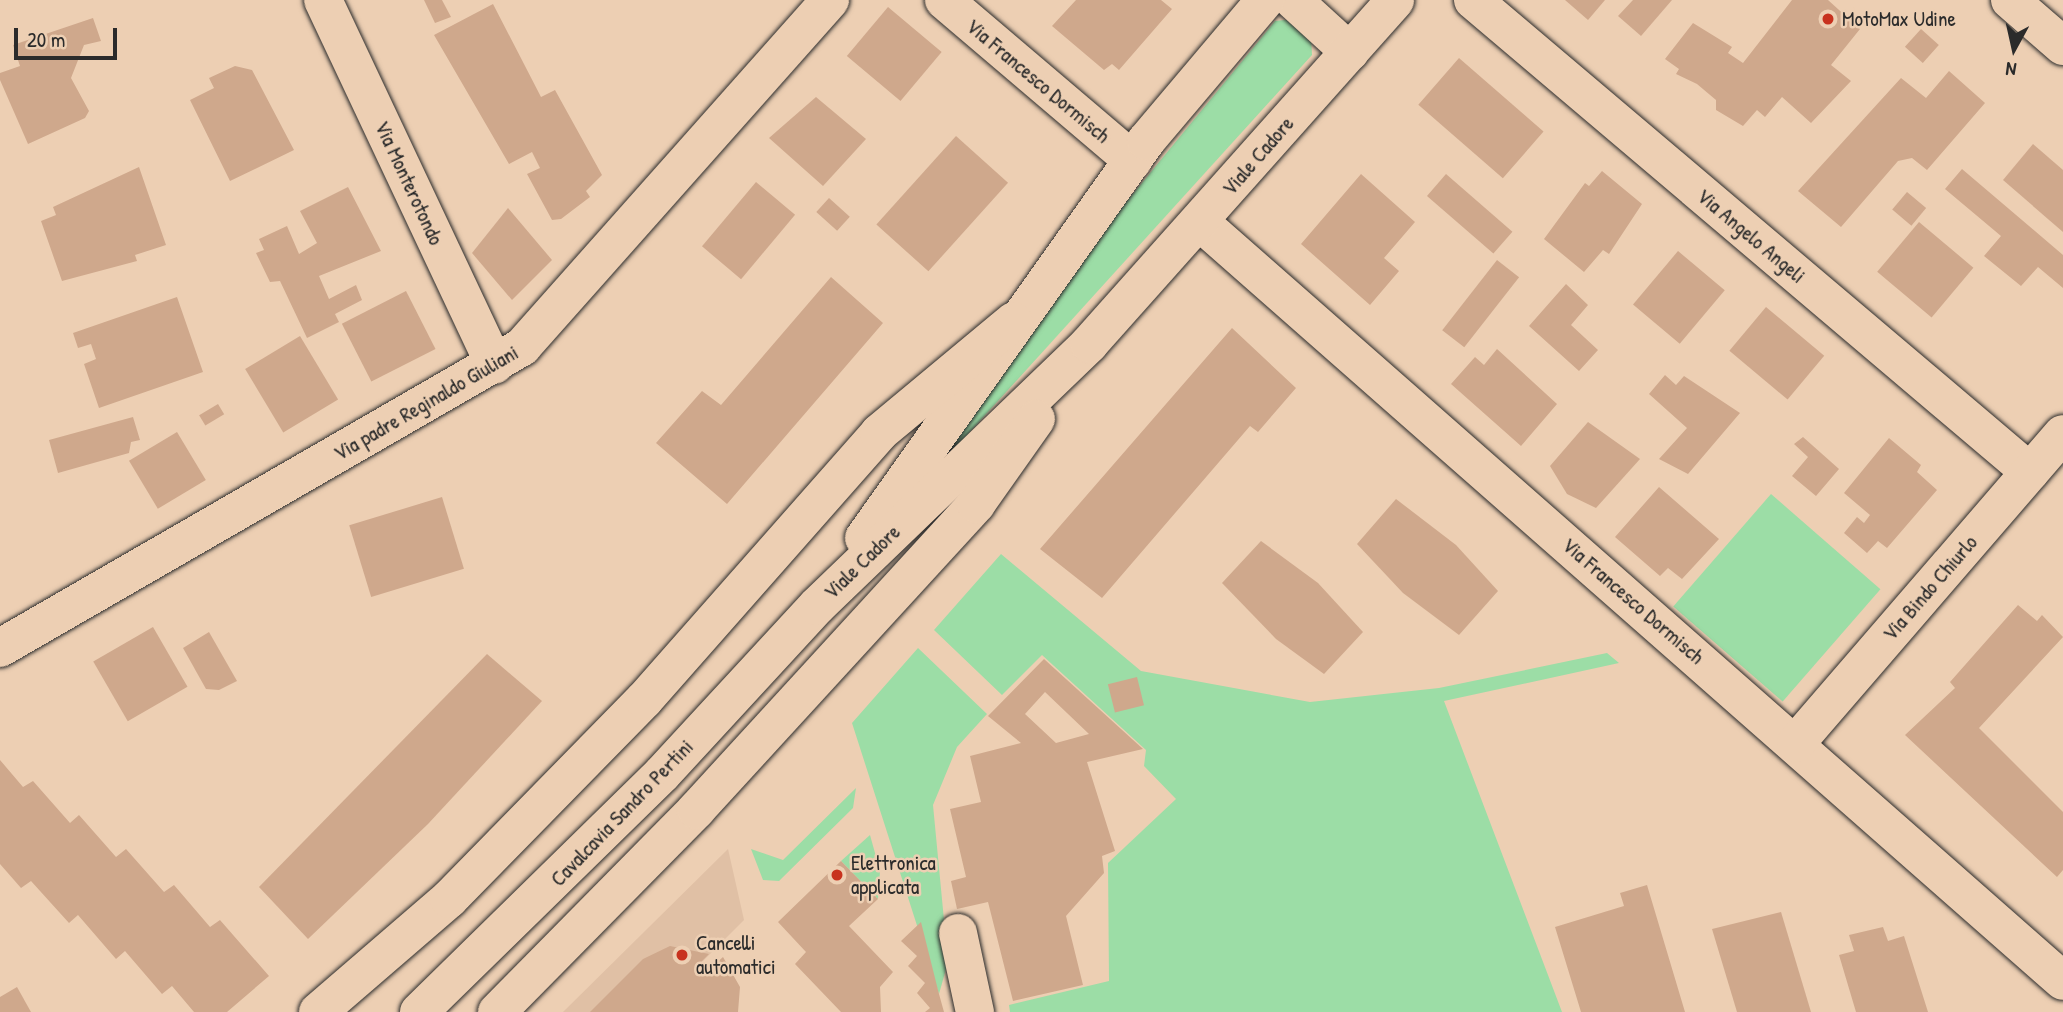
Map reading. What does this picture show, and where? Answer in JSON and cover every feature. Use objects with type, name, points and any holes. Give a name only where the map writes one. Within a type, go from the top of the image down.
[{"type":"main road","name":"Via Monterotondo","points":[[323,0],[495,365]]},
{"type":"main road","name":"Via padre Reginaldo Giuliani","points":[[0,648],[495,365],[545,326],[830,0]]},
{"type":"main road","name":"Via Francesco Dormisch","points":[[944,0],[1133,161]]},
{"type":"main road","name":"Viale Cadore","points":[[817,606],[1014,321],[1133,161],[1265,0]]},
{"type":"main road","points":[[1293,0],[1357,44]]},
{"type":"main road","points":[[1325,0],[1357,44]]},
{"type":"main road","name":"Viale Cadore","points":[[817,606],[1090,344],[1395,0]]},
{"type":"main road","name":"Via Angelo Angeli","points":[[1473,0],[2030,472]]},
{"type":"main road","points":[[2010,0],[2063,46]]},
{"type":"main road","name":"Via Francesco Dormisch","points":[[1200,222],[1796,743],[2063,981]]},
{"type":"main road","points":[[351,1012],[449,899],[645,700],[879,433],[1014,321]]},
{"type":"main road","points":[[497,1012],[696,810],[976,504],[1090,344]]},
{"type":"main road","name":"Via Bindo Chiurlo","points":[[1796,743],[2063,434]]},
{"type":"main road","name":"Cavalcavia Sandro Pertini","points":[[419,1012],[662,774],[817,606]]},
{"type":"main road","points":[[318,1012],[449,899]]},
{"type":"main road","points":[[958,933],[975,1012]]},
{"type":"shaded area","points":[[728,849],[744,920],[652,1012],[563,1012]]},
{"type":"green space","points":[[1294,19],[1311,36],[1312,55],[919,488],[1099,235],[1275,21]]},
{"type":"green space","points":[[1771,494],[1880,589],[1783,702],[1673,606]]},
{"type":"green space","points":[[1001,554],[1141,671],[1310,702],[1439,688],[1607,653],[1619,663],[1444,701],[1562,1012],[1010,1012],[1009,1005],[1109,981],[1108,863],[1176,799],[1144,766],[1146,750],[1042,655],[1002,695],[934,630]]},
{"type":"green space","points":[[918,648],[987,714],[957,747],[933,805],[948,962],[939,994],[852,723]]},
{"type":"green space","points":[[856,788],[853,808],[779,881],[763,880],[751,849],[783,860]]},
{"type":"green space","points":[[870,835],[880,871],[878,899],[841,861]]},
{"type":"building","points":[[424,0],[442,0],[451,17],[435,23]]},
{"type":"building","points":[[1076,0],[1161,0],[1172,9],[1119,70],[1112,64],[1104,70],[1052,26]]},
{"type":"building","points":[[1565,0],[1605,0],[1588,20]]},
{"type":"building","points":[[1633,0],[1672,0],[1641,36],[1618,16]]},
{"type":"building","points":[[1792,0],[1828,0],[1860,29],[1831,65],[1851,81],[1811,123],[1782,97],[1765,117],[1757,110],[1743,126],[1716,110],[1716,100],[1697,84],[1676,74],[1679,69],[1665,59],[1693,23],[1732,47],[1728,53],[1743,63]]},
{"type":"building","points":[[493,4],[541,97],[555,90],[602,175],[586,191],[590,197],[561,219],[552,220],[527,174],[540,168],[532,152],[509,164],[434,35]]},
{"type":"building","points":[[888,7],[942,52],[900,101],[847,56]]},
{"type":"building","points":[[93,18],[101,41],[84,45],[71,78],[89,111],[85,118],[28,144],[0,80],[0,73],[20,66],[13,45]]},
{"type":"building","points":[[1921,29],[1939,45],[1923,63],[1905,47]]},
{"type":"building","points":[[1459,58],[1544,131],[1503,178],[1418,105]]},
{"type":"building","points":[[235,66],[252,70],[294,150],[230,181],[190,100],[214,88],[209,78]]},
{"type":"building","points":[[1949,71],[1985,103],[1927,170],[1912,158],[1898,161],[1841,227],[1798,191],[1901,78],[1926,98]]},
{"type":"building","points":[[816,97],[866,139],[823,186],[769,138]]},
{"type":"building","points":[[956,136],[1008,183],[928,271],[876,224]]},
{"type":"building","points":[[2033,144],[2063,170],[2063,232],[2003,180]]},
{"type":"building","points":[[139,167],[166,245],[135,255],[137,261],[62,281],[41,221],[56,215],[53,207]]},
{"type":"building","points":[[1962,169],[2063,255],[2063,288],[2038,267],[2021,286],[1984,256],[2001,236],[1945,189]]},
{"type":"building","points":[[1602,171],[1642,204],[1609,254],[1603,250],[1584,272],[1544,239],[1585,183],[1589,186]]},
{"type":"building","points":[[1361,174],[1415,222],[1384,258],[1399,271],[1370,305],[1301,244]]},
{"type":"building","points":[[1446,174],[1512,232],[1493,254],[1427,196]]},
{"type":"building","points":[[756,182],[795,215],[741,279],[702,246]]},
{"type":"building","points":[[348,187],[381,251],[319,276],[329,299],[356,285],[362,300],[335,314],[339,322],[307,338],[280,281],[270,282],[256,253],[264,250],[259,239],[287,226],[299,254],[317,243],[300,211]]},
{"type":"building","points":[[1907,192],[1926,208],[1911,226],[1892,210]]},
{"type":"building","points":[[829,198],[850,217],[837,231],[816,212]]},
{"type":"building","points":[[508,208],[552,260],[512,300],[472,253]]},
{"type":"building","points":[[1919,222],[1973,268],[1932,317],[1877,272]]},
{"type":"building","points":[[1678,251],[1725,290],[1680,344],[1633,305]]},
{"type":"building","points":[[1497,260],[1519,277],[1464,347],[1442,330]]},
{"type":"building","points":[[831,277],[883,323],[727,504],[656,443],[702,391],[721,405]]},
{"type":"building","points":[[1566,284],[1588,305],[1571,325],[1598,350],[1579,371],[1529,326]]},
{"type":"building","points":[[406,291],[436,349],[371,382],[342,324]]},
{"type":"building","points":[[177,297],[203,372],[99,408],[84,364],[96,359],[91,344],[78,348],[73,333]]},
{"type":"building","points":[[1766,307],[1824,356],[1788,400],[1729,351]]},
{"type":"building","points":[[1232,328],[1296,388],[1258,432],[1250,426],[1102,598],[1040,549]]},
{"type":"building","points":[[300,336],[338,399],[283,432],[245,369]]},
{"type":"building","points":[[1497,349],[1557,404],[1521,446],[1451,384],[1475,357],[1484,365]]},
{"type":"building","points":[[1665,375],[1676,385],[1684,376],[1740,413],[1688,474],[1659,459],[1687,428],[1649,394]]},
{"type":"building","points":[[218,404],[224,414],[205,426],[199,415]]},
{"type":"building","points":[[133,417],[140,440],[131,442],[129,453],[58,473],[49,440]]},
{"type":"building","points":[[1588,422],[1640,459],[1596,508],[1567,494],[1550,466]]},
{"type":"building","points":[[177,432],[206,480],[158,509],[129,461]]},
{"type":"building","points":[[1803,437],[1839,469],[1816,496],[1792,476],[1808,457],[1794,444]]},
{"type":"building","points":[[1889,438],[1921,465],[1917,472],[1937,490],[1887,548],[1878,541],[1867,553],[1844,533],[1857,517],[1864,523],[1870,515],[1844,493]]},
{"type":"building","points":[[1659,487],[1719,539],[1682,579],[1668,568],[1660,576],[1615,537]]},
{"type":"building","points":[[442,497],[464,569],[371,597],[349,525]]},
{"type":"building","points":[[1396,499],[1456,545],[1498,591],[1459,635],[1403,593],[1357,544]]},
{"type":"building","points":[[1261,541],[1318,583],[1363,632],[1324,674],[1276,639],[1222,583]]},
{"type":"building","points":[[2018,605],[2037,621],[2042,615],[2063,637],[1979,728],[2063,812],[2063,870],[2057,877],[1905,735],[1955,688],[1950,682]]},
{"type":"building","points":[[153,627],[188,687],[128,721],[93,662]]},
{"type":"building","points":[[209,632],[237,681],[219,690],[206,689],[183,648]]},
{"type":"building","points":[[487,654],[542,701],[428,824],[308,939],[259,887]]},
{"type":"building","points":[[1044,659],[1143,749],[1087,762],[1115,851],[1102,856],[1104,873],[1066,916],[1083,985],[1013,1001],[988,902],[957,909],[951,881],[966,877],[950,809],[981,802],[970,756],[1021,743],[988,716]],"holes":[[[1045,692],[1089,734],[1056,743],[1025,714]]]},
{"type":"building","points":[[1137,677],[1144,705],[1115,712],[1108,684]]},
{"type":"building","points":[[0,760],[23,787],[33,781],[70,823],[79,815],[116,857],[126,849],[164,892],[174,885],[210,927],[220,920],[269,976],[227,1012],[194,1012],[172,986],[162,994],[125,951],[116,959],[78,915],[69,923],[31,881],[21,888],[0,864]]},
{"type":"building","points":[[841,861],[878,899],[849,926],[893,972],[880,987],[881,1012],[841,1012],[795,964],[806,952],[778,922]]},
{"type":"building","points":[[1647,885],[1685,1012],[1581,1012],[1555,927],[1624,906],[1620,893]]},
{"type":"building","points":[[1781,912],[1811,1012],[1737,1012],[1712,929]]},
{"type":"building","points":[[921,922],[944,1012],[925,1012],[930,1008],[917,993],[925,983],[908,966],[917,956],[901,941]]},
{"type":"building","points":[[1883,927],[1888,941],[1904,936],[1928,1012],[1856,1012],[1839,955],[1854,951],[1849,935]]},
{"type":"building","points":[[670,946],[709,954],[695,968],[702,976],[723,957],[740,987],[738,1012],[590,1012],[643,959]]},
{"type":"building","points":[[17,987],[31,1012],[0,1012],[0,997]]},
{"type":"place","name":"MotoMax Udine","points":[[1828,19]]},
{"type":"place","name":"Elettronica applicata","points":[[837,875]]},
{"type":"place","name":"Cancelli automatici","points":[[682,955]]}]
